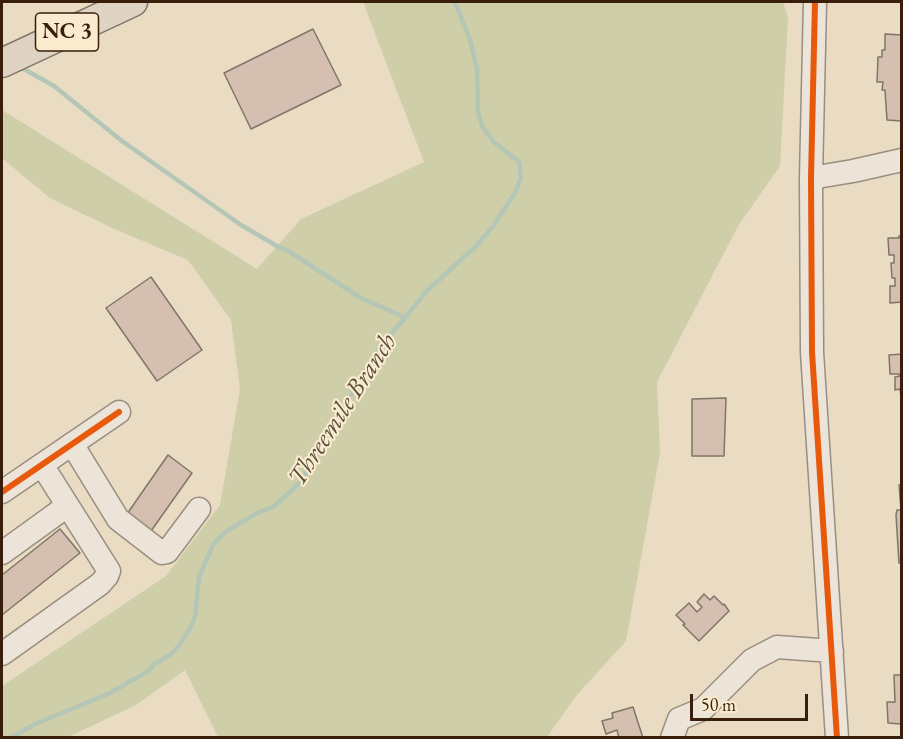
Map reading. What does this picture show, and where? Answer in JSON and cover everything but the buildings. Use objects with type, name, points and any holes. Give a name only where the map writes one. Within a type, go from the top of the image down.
[{"type":"main road","name":"NC 3","points":[[2,63],[133,2]]},
{"type":"street","points":[[815,2],[811,178],[812,352],[837,738]]},
{"type":"street","points":[[811,178],[902,160]]},
{"type":"street","points":[[2,492],[119,412]]},
{"type":"street","points":[[72,444],[118,519],[162,553],[167,552],[199,509]]},
{"type":"street","points":[[2,654],[100,584],[107,576],[108,571],[42,465]]},
{"type":"street","points":[[2,553],[67,506]]},
{"type":"street","points":[[672,738],[679,719],[702,709],[752,660],[777,647],[832,651]]},
{"type":"green space","points":[[363,2],[783,2],[788,17],[780,166],[738,226],[657,382],[660,453],[626,641],[576,696],[547,737],[218,737],[185,670],[136,705],[68,737],[2,737],[2,686],[166,576],[220,505],[240,390],[231,320],[188,260],[112,228],[50,198],[2,158],[2,110],[257,269],[301,219],[424,162]]},
{"type":"waterway","name":"Threemile Branch","points":[[11,738],[35,724],[110,693],[150,670],[153,665],[170,655],[178,647],[195,616],[199,577],[213,545],[225,532],[259,512],[273,507],[300,483],[330,434],[354,387],[379,349],[426,292],[477,245],[494,225],[516,191],[521,177],[519,162],[494,142],[482,126],[478,111],[477,69],[470,40],[455,2]]},
{"type":"waterway","points":[[22,68],[54,86],[122,141],[241,225],[290,252],[361,298],[404,317]]},
{"type":"cycle path","points":[[815,2],[811,178],[812,352],[837,738]]},
{"type":"cycle path","points":[[2,492],[119,412]]}]
